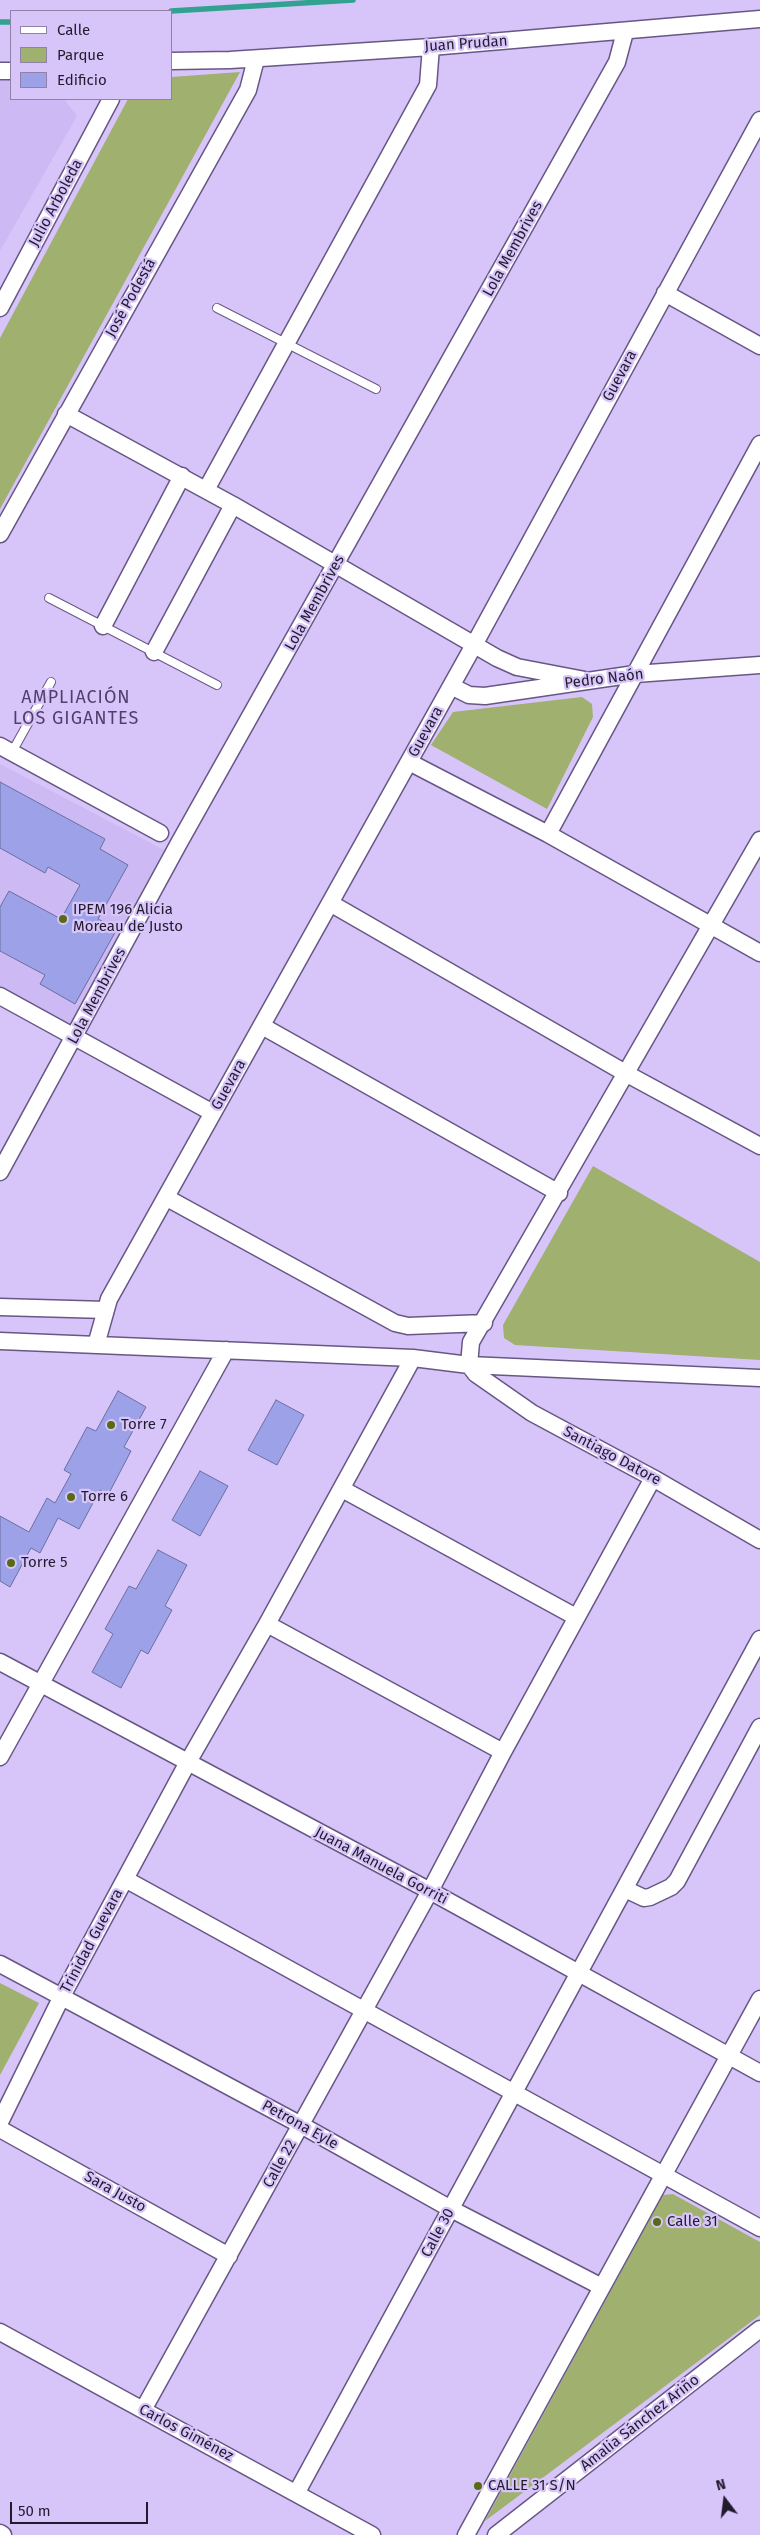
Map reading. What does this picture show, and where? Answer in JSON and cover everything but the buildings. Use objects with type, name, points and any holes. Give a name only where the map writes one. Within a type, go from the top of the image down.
[{"type":"street","name":"Juan Prudan","points":[[172,60],[256,59],[431,47],[625,32],[760,19]]},
{"type":"street","name":"Lola Membrives","points":[[0,1172],[179,843],[337,565],[617,62],[625,32]]},
{"type":"street","points":[[206,490],[428,85],[431,47]]},
{"type":"street","name":"José Podestá","points":[[0,534],[248,90],[256,59]]},
{"type":"street","name":"Julio Arboleda","points":[[0,308],[110,100]]},
{"type":"street","name":"Guevara","points":[[96,1344],[109,1299],[474,645],[760,120]]},
{"type":"street","points":[[665,293],[760,346]]},
{"type":"street","points":[[66,414],[182,476],[496,658],[517,667],[585,680]]},
{"type":"street","points":[[548,834],[760,444]]},
{"type":"street","points":[[103,626],[182,476]]},
{"type":"street","points":[[154,652],[233,505]]},
{"type":"street","name":"Pedro Naón","points":[[451,686],[469,695],[485,696],[635,674],[760,665]]},
{"type":"street","points":[[6,749],[160,833]]},
{"type":"street","points":[[409,762],[548,834],[710,927],[760,953]]},
{"type":"street","points":[[470,1365],[471,1342],[484,1323],[760,840]]},
{"type":"street","points":[[330,903],[627,1074],[760,1146]]},
{"type":"street","points":[[0,996],[74,1039],[213,1113]]},
{"type":"street","points":[[262,1026],[558,1192]]},
{"type":"street","points":[[167,1198],[395,1323],[408,1326],[484,1323]]},
{"type":"street","points":[[0,1307],[106,1310]]},
{"type":"street","points":[[0,1340],[413,1358],[470,1365],[760,1378]]},
{"type":"street","points":[[0,1757],[226,1350]]},
{"type":"street","name":"Trinidad Guevara","points":[[0,2122],[61,1998],[188,1762],[267,1624],[413,1358]]},
{"type":"street","name":"Santiago Datore","points":[[470,1365],[476,1374],[532,1413],[654,1478],[760,1540]]},
{"type":"street","name":"Calle 22","points":[[143,2410],[430,1891],[503,1752],[654,1478]]},
{"type":"street","points":[[342,1489],[576,1618]]},
{"type":"street","points":[[267,1624],[503,1752]]},
{"type":"street","name":"Calle 30","points":[[297,2492],[513,2092],[580,1975],[760,1639]]},
{"type":"street","name":"Juana Manuela Gorriti","points":[[0,1662],[430,1891],[760,2074]]},
{"type":"street","points":[[625,1889],[644,1898],[671,1888],[677,1881],[760,1727]]},
{"type":"street","points":[[125,1879],[760,2228]]},
{"type":"street","name":"Petrona Eyle","points":[[0,1964],[301,2125],[451,2209],[600,2286]]},
{"type":"street","points":[[466,2535],[600,2286],[760,1999]]},
{"type":"street","name":"Sara Justo","points":[[0,2129],[229,2256]]},
{"type":"street","name":"Amalia Sánchez Ariño","points":[[496,2535],[760,2329]]},
{"type":"street","name":"Carlos Giménez","points":[[0,2332],[297,2492],[372,2535]]},
{"type":"lane","points":[[217,308],[376,389]]},
{"type":"lane","points":[[49,598],[217,685]]},
{"type":"lane","points":[[6,749],[51,682]]},
{"type":"shaded area","points":[[10,80],[10,100],[65,100],[77,116],[0,251],[0,81]]},
{"type":"shaded area","name":"IPEM 196 Alicia Moreau de Justo","points":[[0,764],[164,850],[68,1028],[0,988]]},
{"type":"green space","points":[[240,72],[0,509],[0,338],[127,100],[172,100],[172,77]]},
{"type":"green space","points":[[582,697],[592,704],[593,717],[547,809],[431,745],[453,712]]},
{"type":"green space","points":[[593,1166],[760,1262],[760,1360],[515,1345],[504,1338],[503,1325]]},
{"type":"green space","points":[[0,1983],[39,2003],[0,2075]]},
{"type":"green space","points":[[673,2194],[760,2242],[760,2315],[485,2521],[663,2195]]},
{"type":"waterway","points":[[172,11],[353,0]]},
{"type":"waterway","points":[[0,22],[10,22]]},
{"type":"place","name":"IPEM 196 Alicia Moreau de Justo","points":[[63,919]]},
{"type":"place","name":"Torre 7","points":[[111,1425]]},
{"type":"place","name":"Torre 6","points":[[71,1497]]},
{"type":"place","name":"Torre 5","points":[[11,1563]]},
{"type":"place","name":"Calle 31","points":[[657,2222]]},
{"type":"place","name":"CALLE 31 S/N","points":[[478,2486]]},
{"type":"district","name":"AMPLIACIÓN LOS GIGANTES","points":[[76,708]]}]
